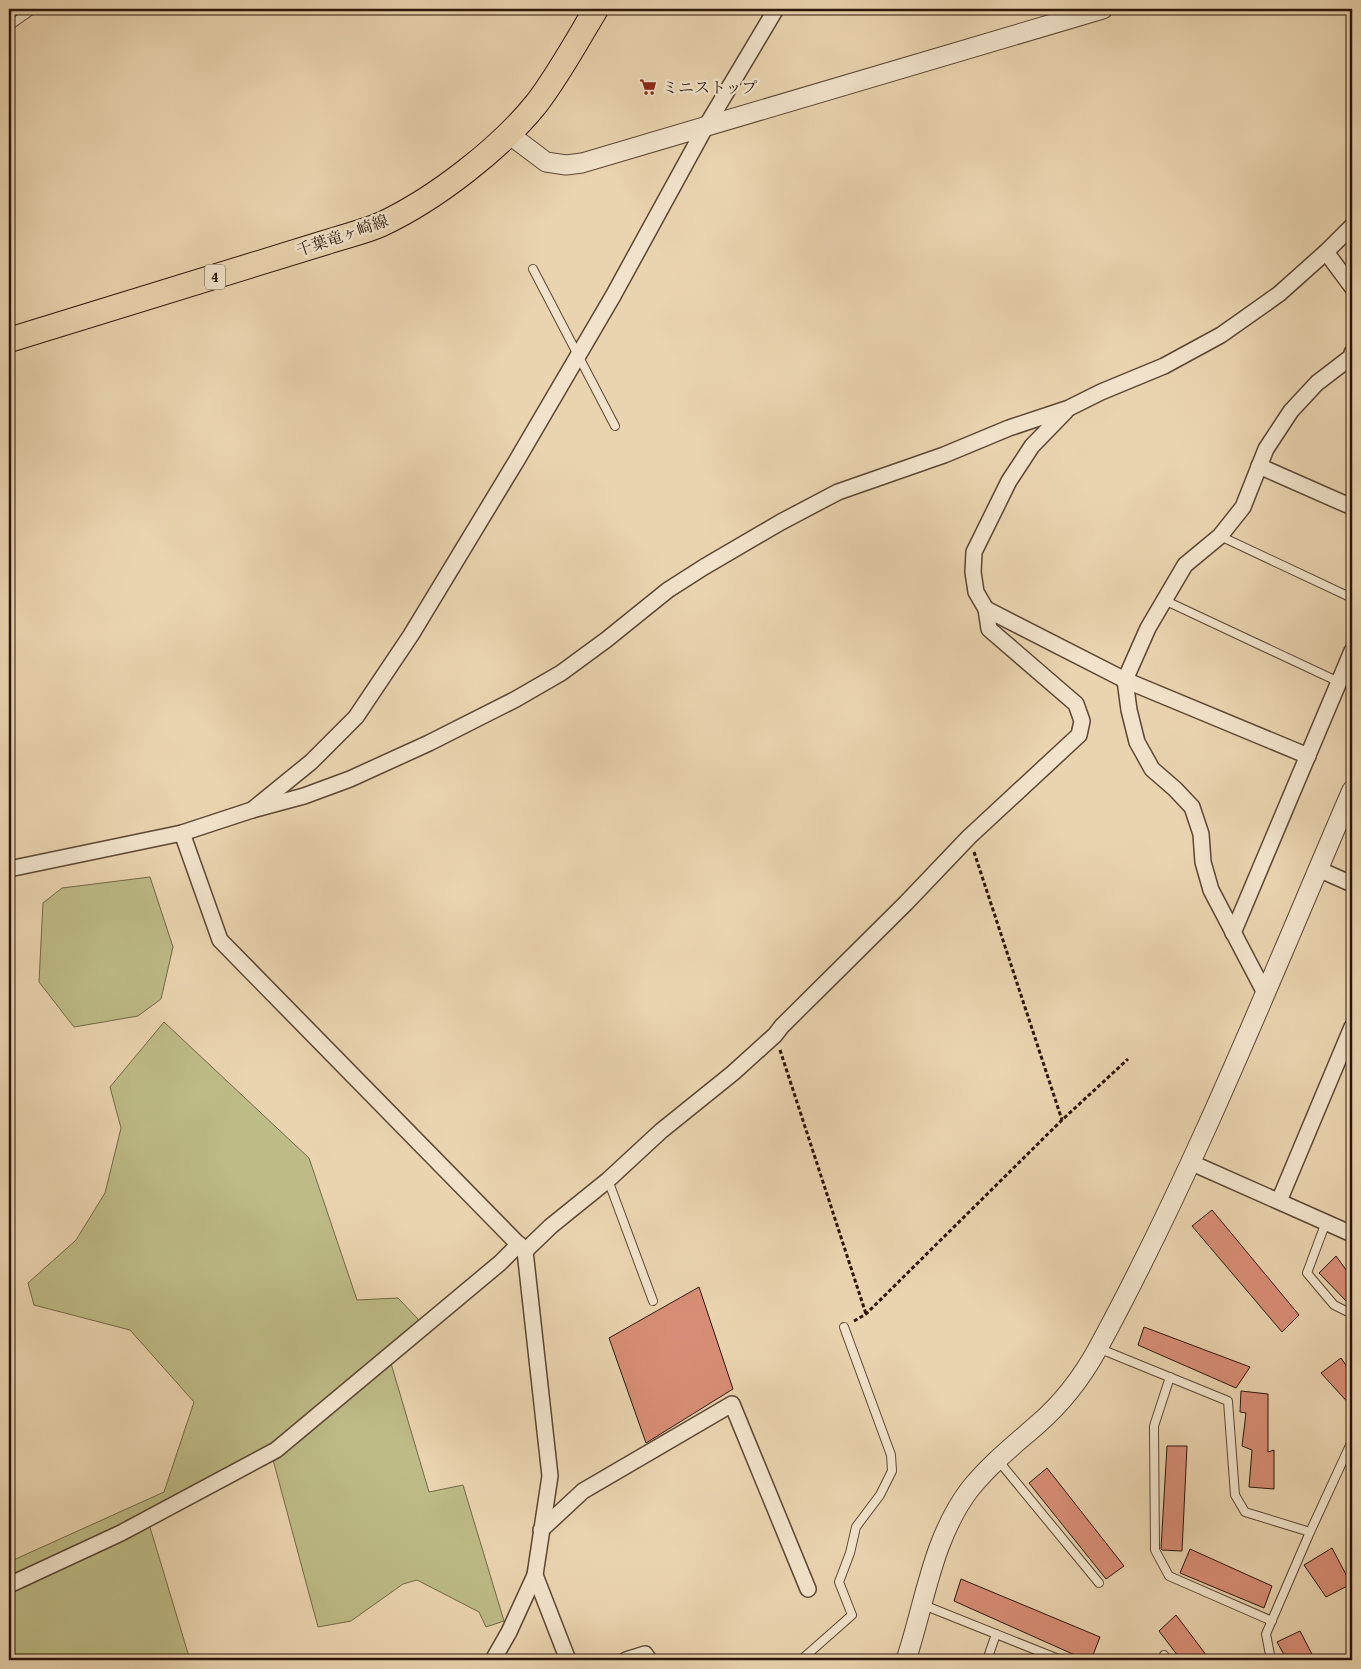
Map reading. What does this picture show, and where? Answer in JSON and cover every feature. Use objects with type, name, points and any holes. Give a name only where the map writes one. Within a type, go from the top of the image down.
[{"type":"main road","name":"千葉竜ヶ崎線","points":[[9,340],[380,225],[401,214],[447,184],[509,134],[537,103],[563,65],[596,9]]},
{"type":"street","points":[[252,810],[311,762],[356,718],[411,635],[613,296],[705,128],[776,9]]},
{"type":"street","points":[[509,134],[546,162],[566,165],[582,163],[1103,9]]},
{"type":"street","points":[[9,869],[182,833],[252,810],[304,796],[350,779],[429,744],[562,673],[668,590],[781,522],[838,492],[944,455],[1009,428],[1069,408],[1164,366],[1221,335],[1279,294],[1352,226]]},
{"type":"street","points":[[1326,252],[1352,287]]},
{"type":"street","points":[[1265,994],[1211,890],[1203,862],[1201,834],[1192,807],[1152,769],[1137,742],[1129,710],[1125,680],[1148,628],[1185,565],[1220,536],[1243,507],[1266,449],[1291,411],[1317,383],[1351,357],[1352,354]]},
{"type":"street","points":[[9,1585],[121,1533],[276,1450],[500,1263],[551,1226],[608,1180],[661,1131],[733,1073],[776,1035],[782,1026],[906,904],[969,837],[1079,736],[1082,721],[1076,704],[988,629],[986,609],[976,592],[973,572],[974,552],[1009,481],[1032,446],[1069,408]]},
{"type":"street","points":[[1259,466],[1352,507]]},
{"type":"street","points":[[986,609],[1125,680],[1308,756]]},
{"type":"street","points":[[1233,933],[1352,651]]},
{"type":"street","points":[[906,1660],[936,1556],[952,1519],[969,1491],[998,1459],[1040,1422],[1059,1402],[1078,1379],[1098,1348],[1192,1163],[1352,790]]},
{"type":"street","points":[[182,833],[220,940],[522,1247],[550,1476],[535,1575],[509,1632],[493,1660]]},
{"type":"street","points":[[1318,869],[1352,884]]},
{"type":"street","points":[[1279,1202],[1352,1027]]},
{"type":"street","points":[[1192,1163],[1352,1234]]},
{"type":"street","points":[[541,1530],[583,1491],[732,1404],[808,1589]]},
{"type":"street","points":[[535,1575],[568,1660]]},
{"type":"street","points":[[626,1660],[645,1654],[649,1660]]},
{"type":"lane","points":[[9,26],[33,9]]},
{"type":"lane","points":[[533,269],[615,426]]},
{"type":"lane","points":[[1220,536],[1352,598]]},
{"type":"lane","points":[[1164,600],[1339,682]]},
{"type":"lane","points":[[608,1180],[653,1301]]},
{"type":"lane","points":[[1326,1222],[1307,1273],[1334,1305],[1352,1314]]},
{"type":"lane","points":[[801,1660],[852,1615],[839,1582],[850,1553],[856,1527],[880,1495],[892,1471],[891,1454],[844,1327]]},
{"type":"lane","points":[[1098,1348],[1228,1401],[1235,1495],[1245,1512],[1310,1532]]},
{"type":"lane","points":[[1170,1377],[1154,1426],[1155,1550],[1169,1576],[1272,1621]]},
{"type":"lane","points":[[1271,1660],[1266,1634],[1352,1441]]},
{"type":"lane","points":[[998,1459],[1098,1583]]},
{"type":"lane","points":[[921,1604],[1061,1660]]},
{"type":"lane","points":[[987,1660],[996,1634]]},
{"type":"path","points":[[969,837],[1062,1120]]},
{"type":"path","points":[[776,1035],[866,1314]]},
{"type":"path","points":[[844,1327],[866,1314],[1062,1120],[1128,1059]]},
{"type":"shaded area","points":[[150,877],[173,947],[161,999],[138,1016],[74,1027],[39,982],[43,903],[62,888]]},
{"type":"shaded area","points":[[164,1022],[309,1158],[357,1300],[398,1298],[418,1319],[417,1340],[390,1360],[429,1492],[463,1485],[504,1621],[486,1627],[479,1612],[417,1580],[403,1584],[351,1621],[318,1627],[272,1456],[149,1524],[190,1660],[9,1660],[9,1562],[164,1492],[194,1402],[130,1330],[34,1305],[28,1283],[76,1240],[105,1193],[121,1128],[110,1087]]},
{"type":"building","points":[[1212,1210],[1299,1315],[1282,1332],[1192,1226]]},
{"type":"building","points":[[1336,1256],[1352,1278],[1352,1307],[1319,1273]]},
{"type":"building","points":[[699,1287],[733,1389],[646,1443],[609,1338]]},
{"type":"building","points":[[1144,1327],[1250,1367],[1236,1388],[1138,1345]]},
{"type":"building","points":[[1341,1358],[1352,1374],[1352,1407],[1321,1373]]},
{"type":"building","points":[[1241,1391],[1268,1394],[1268,1452],[1274,1450],[1274,1489],[1249,1487],[1252,1450],[1242,1446],[1246,1413],[1240,1412]]},
{"type":"building","points":[[1167,1446],[1187,1446],[1182,1551],[1161,1549]]},
{"type":"building","points":[[1047,1468],[1124,1566],[1106,1579],[1029,1483]]},
{"type":"building","points":[[1332,1548],[1351,1584],[1326,1597],[1304,1565]]},
{"type":"building","points":[[1190,1549],[1272,1586],[1264,1608],[1180,1573]]},
{"type":"building","points":[[961,1579],[1100,1637],[1091,1660],[1086,1660],[954,1601]]},
{"type":"building","points":[[1176,1615],[1210,1660],[1181,1660],[1159,1631]]},
{"type":"building","points":[[1300,1631],[1315,1660],[1287,1660],[1277,1642]]},
{"type":"place","name":"ミニストップ","points":[[648,87]]}]
